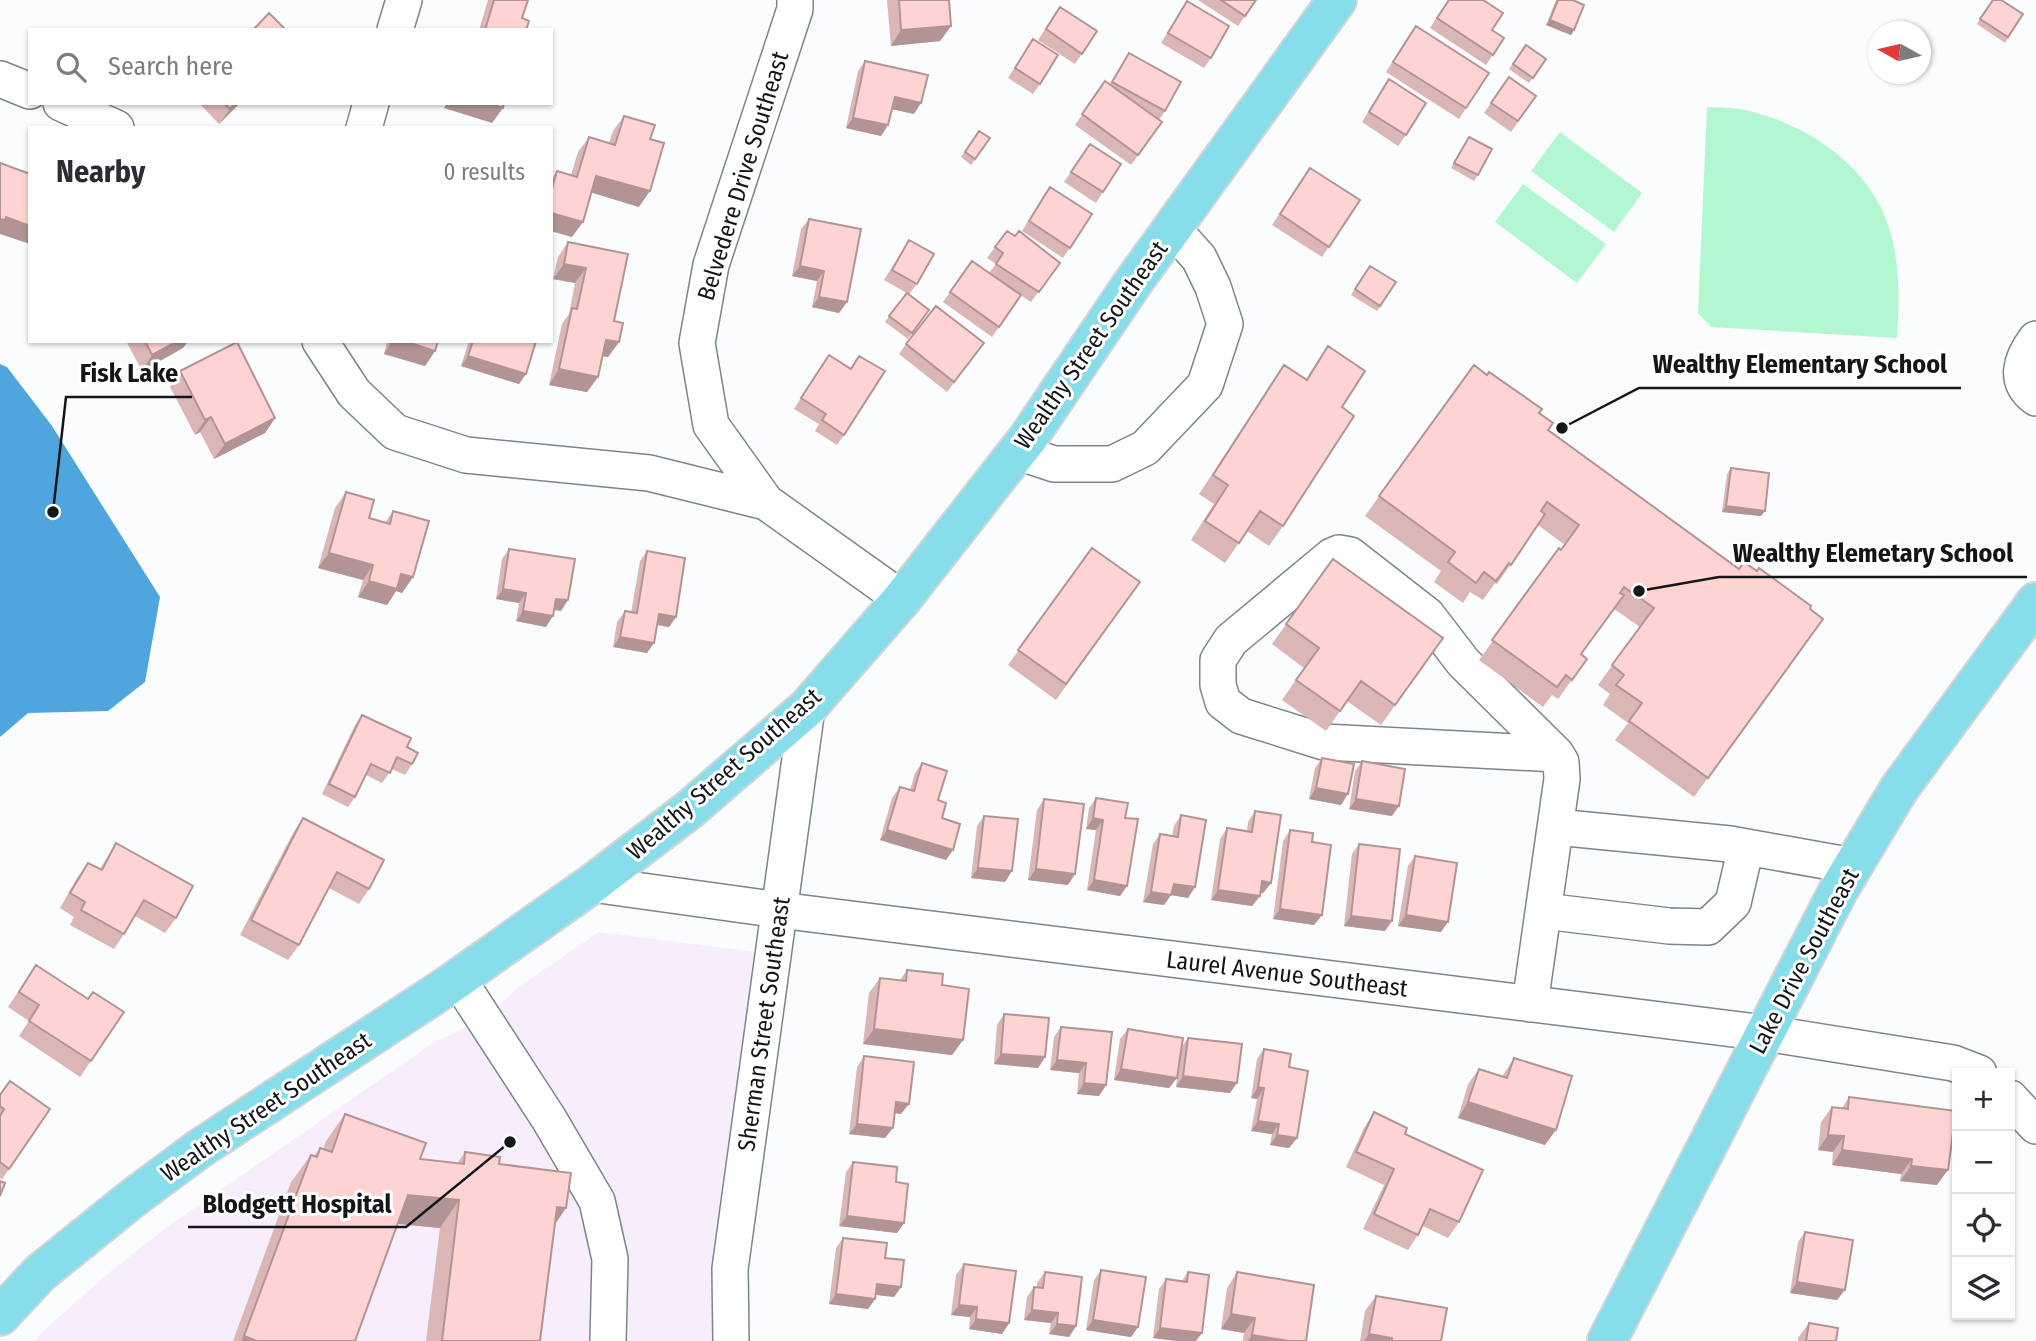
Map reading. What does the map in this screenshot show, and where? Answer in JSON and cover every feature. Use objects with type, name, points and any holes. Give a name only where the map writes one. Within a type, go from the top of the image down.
[{"type":"main road","name":"Wealthy Street Southeast","points":[[0,1316],[40,1273],[133,1198],[199,1149],[458,979],[592,884],[689,810],[807,708],[902,599],[1018,452],[1172,228],[1336,0]]},
{"type":"main road","name":"Lake Drive Southeast","points":[[1607,1341],[1853,866],[1899,789],[2036,602]]},
{"type":"street","points":[[396,28],[404,0]]},
{"type":"street","name":"Belvedere Drive Southeast","points":[[766,502],[711,425],[696,343],[711,265],[795,9],[795,0]]},
{"type":"street","points":[[0,79],[28,90]]},
{"type":"street","points":[[65,105],[112,126]]},
{"type":"street","points":[[365,126],[370,105]]},
{"type":"street","points":[[1018,452],[1054,464],[1112,464],[1144,448],[1205,384],[1225,324],[1213,287],[1199,258],[1172,228]]},
{"type":"street","points":[[2036,340],[2025,353],[2021,375],[2024,386],[2036,398]]},
{"type":"street","points":[[322,343],[354,393],[396,432],[466,456],[649,473],[766,502],[902,599]]},
{"type":"street","points":[[1530,1004],[1562,779],[1561,762],[1556,754],[1463,662],[1427,615],[1350,555],[1332,555],[1231,640],[1218,660],[1218,685],[1223,702],[1241,716],[1324,742],[1556,754]]},
{"type":"street","name":"Sherman Street Southeast","points":[[731,1341],[730,1269],[807,708]]},
{"type":"street","points":[[1556,827],[1746,847],[1853,866]]},
{"type":"street","points":[[1544,911],[1669,926],[1708,927],[1733,903],[1746,847]]},
{"type":"street","name":"Laurel Avenue Southeast","points":[[592,884],[779,910],[1765,1033],[1953,1063],[1966,1068]]},
{"type":"street","points":[[458,979],[549,1119],[597,1201],[610,1259],[608,1341]]},
{"type":"street","points":[[2015,1103],[2036,1126]]},
{"type":"shaded area","points":[[599,932],[756,952],[715,1341],[34,1341],[110,1272],[167,1227],[436,1041],[455,1033],[505,1000],[514,990]]},
{"type":"green space","points":[[1707,107],[1745,110],[1794,127],[1838,155],[1857,173],[1873,194],[1885,217],[1893,242],[1898,290],[1897,338],[1711,327],[1698,313]]},
{"type":"green space","points":[[1560,132],[1642,193],[1614,232],[1531,171]]},
{"type":"green space","points":[[1523,184],[1606,244],[1577,283],[1495,222]]},
{"type":"water","points":[[0,364],[7,367],[52,426],[160,597],[145,682],[108,711],[28,713],[0,737]]},
{"type":"building","points":[[494,0],[528,0],[522,18],[529,21],[527,28],[486,28]]},
{"type":"building","points":[[899,0],[949,0],[951,26],[901,30]]},
{"type":"building","points":[[1221,0],[1256,0],[1245,16]]},
{"type":"building","points":[[1449,0],[1483,0],[1503,13],[1492,30],[1504,38],[1493,55],[1437,18]]},
{"type":"building","points":[[1558,0],[1573,0],[1584,5],[1574,30],[1550,20]]},
{"type":"building","points":[[1993,0],[2001,0],[2023,14],[2008,37],[1980,19]]},
{"type":"building","points":[[1187,1],[1229,26],[1211,58],[1168,33]]},
{"type":"building","points":[[1060,7],[1097,31],[1082,54],[1046,29]]},
{"type":"building","points":[[269,13],[284,28],[255,28]]},
{"type":"building","points":[[1416,26],[1489,73],[1466,108],[1393,62]]},
{"type":"building","points":[[1033,39],[1058,55],[1040,84],[1015,68]]},
{"type":"building","points":[[1526,45],[1546,59],[1533,78],[1513,64]]},
{"type":"building","points":[[1129,53],[1181,82],[1165,111],[1112,82]]},
{"type":"building","points":[[865,61],[928,75],[921,103],[895,97],[888,125],[853,118]]},
{"type":"building","points":[[1509,77],[1536,96],[1518,121],[1491,103]]},
{"type":"building","points":[[1389,79],[1426,103],[1406,135],[1369,112]]},
{"type":"building","points":[[1105,81],[1162,122],[1138,155],[1082,114]]},
{"type":"building","points":[[624,116],[655,125],[650,139],[664,143],[650,191],[596,176],[583,222],[553,214],[553,184],[557,171],[577,177],[589,137],[615,145]]},
{"type":"building","points":[[979,131],[990,138],[975,159],[965,152]]},
{"type":"building","points":[[1469,137],[1492,149],[1478,175],[1454,163]]},
{"type":"building","points":[[1090,144],[1121,164],[1103,192],[1071,172]]},
{"type":"building","points":[[0,163],[28,173],[28,225],[6,217],[5,220],[0,219]]},
{"type":"building","points":[[1310,168],[1360,200],[1329,247],[1280,214]]},
{"type":"building","points":[[1050,187],[1092,214],[1070,248],[1029,221]]},
{"type":"building","points":[[809,219],[861,229],[847,302],[819,297],[824,271],[800,266]]},
{"type":"building","points":[[1007,231],[1015,236],[1019,231],[1060,263],[1039,292],[996,264],[1003,253],[995,247]]},
{"type":"building","points":[[909,240],[934,254],[917,284],[892,270]]},
{"type":"building","points":[[568,242],[628,254],[614,321],[623,323],[619,342],[606,340],[598,377],[559,369],[572,308],[577,309],[586,268],[564,264]]},
{"type":"building","points":[[972,261],[1021,295],[999,327],[950,292]]},
{"type":"building","points":[[1370,266],[1396,282],[1380,306],[1355,289]]},
{"type":"building","points":[[907,293],[929,310],[912,333],[889,316]]},
{"type":"building","points":[[936,306],[984,343],[954,382],[906,344]]},
{"type":"building","points":[[146,343],[174,343],[152,355]]},
{"type":"building","points":[[238,343],[275,418],[225,444],[211,417],[205,420],[180,371]]},
{"type":"building","points":[[410,343],[437,343],[435,351]]},
{"type":"building","points":[[472,343],[535,343],[526,374],[468,356]]},
{"type":"building","points":[[1328,346],[1365,371],[1342,407],[1354,416],[1283,526],[1260,511],[1239,543],[1205,521],[1228,485],[1213,475],[1284,365],[1307,380]]},
{"type":"building","points":[[829,355],[851,369],[859,356],[885,371],[844,435],[822,420],[826,414],[801,398]]},
{"type":"building","points":[[1474,365],[1487,375],[1489,372],[1542,409],[1539,413],[1553,423],[1548,430],[1739,569],[1744,562],[1757,571],[1759,568],[1811,606],[1810,609],[1823,619],[1708,778],[1629,721],[1642,703],[1616,685],[1624,675],[1612,665],[1654,608],[1624,587],[1620,593],[1624,595],[1581,654],[1587,659],[1572,680],[1566,675],[1557,687],[1492,640],[1579,525],[1547,502],[1541,511],[1545,514],[1511,565],[1509,563],[1496,581],[1484,572],[1476,583],[1448,562],[1455,552],[1379,496]]},
{"type":"building","points":[[1731,468],[1769,473],[1765,511],[1726,506]]},
{"type":"building","points":[[346,492],[374,500],[369,518],[390,524],[393,511],[429,521],[413,577],[401,574],[397,589],[369,581],[373,565],[329,553]]},
{"type":"building","points":[[1092,548],[1140,582],[1066,684],[1018,650]]},
{"type":"building","points":[[509,549],[575,559],[568,600],[556,599],[553,616],[523,611],[526,593],[503,589]]},
{"type":"building","points":[[647,551],[685,558],[676,617],[659,614],[654,643],[620,637],[625,611],[637,613]]},
{"type":"building","points":[[1333,559],[1443,638],[1395,705],[1361,681],[1340,711],[1296,680],[1319,648],[1286,624]]},
{"type":"building","points":[[362,715],[411,738],[407,747],[418,753],[412,764],[397,757],[390,773],[371,764],[355,797],[329,784]]},
{"type":"building","points":[[1322,758],[1354,764],[1348,794],[1316,788]]},
{"type":"building","points":[[1362,761],[1405,769],[1399,806],[1356,799]]},
{"type":"building","points":[[922,763],[947,771],[938,800],[946,803],[942,818],[960,824],[953,850],[887,830],[900,787],[914,791]]},
{"type":"building","points":[[1096,798],[1128,803],[1125,818],[1138,819],[1127,886],[1094,880],[1103,820],[1093,818]]},
{"type":"building","points":[[1044,799],[1084,804],[1075,874],[1036,869]]},
{"type":"building","points":[[1255,811],[1281,815],[1271,883],[1262,881],[1260,896],[1218,890],[1227,828],[1252,832]]},
{"type":"building","points":[[1181,815],[1206,820],[1195,887],[1174,884],[1171,895],[1151,892],[1160,834],[1178,837]]},
{"type":"building","points":[[984,816],[1018,819],[1012,871],[978,868]]},
{"type":"building","points":[[303,818],[384,860],[369,889],[337,872],[299,945],[251,920]]},
{"type":"building","points":[[1290,830],[1313,833],[1312,842],[1331,845],[1322,915],[1280,909]]},
{"type":"building","points":[[116,843],[193,886],[176,918],[144,900],[124,934],[81,910],[85,902],[70,893],[88,863],[102,870]]},
{"type":"building","points":[[1359,844],[1400,849],[1392,921],[1351,916]]},
{"type":"building","points":[[1415,856],[1457,863],[1448,922],[1406,915]]},
{"type":"building","points":[[36,965],[88,999],[93,992],[124,1012],[91,1061],[29,1021],[39,1005],[19,992]]},
{"type":"building","points":[[907,970],[943,974],[942,985],[969,989],[963,1040],[874,1029],[880,978],[906,981]]},
{"type":"building","points":[[1004,1014],[1049,1018],[1045,1057],[1001,1054]]},
{"type":"building","points":[[1061,1027],[1112,1032],[1106,1085],[1084,1083],[1086,1063],[1057,1060]]},
{"type":"building","points":[[1128,1029],[1183,1038],[1177,1078],[1121,1069]]},
{"type":"building","points":[[1188,1038],[1242,1044],[1237,1083],[1183,1076]]},
{"type":"building","points":[[1264,1049],[1291,1054],[1289,1067],[1308,1071],[1297,1138],[1277,1135],[1279,1124],[1258,1121],[1264,1088],[1258,1087]]},
{"type":"building","points":[[864,1056],[914,1062],[909,1104],[896,1102],[893,1128],[857,1124]]},
{"type":"building","points":[[1514,1058],[1572,1076],[1556,1130],[1468,1102],[1479,1069],[1507,1078]]},
{"type":"building","points":[[10,1081],[50,1109],[9,1169],[0,1162],[0,1116],[4,1109],[0,1106],[0,1095]]},
{"type":"building","points":[[1849,1097],[1952,1110],[1948,1170],[1911,1166],[1912,1159],[1842,1150],[1844,1136],[1828,1135],[1832,1107],[1848,1109]]},
{"type":"building","points":[[1374,1112],[1407,1128],[1405,1134],[1483,1170],[1459,1222],[1430,1209],[1418,1235],[1374,1214],[1394,1169],[1356,1152]]},
{"type":"building","points":[[345,1114],[426,1143],[420,1159],[464,1164],[465,1152],[500,1157],[499,1164],[571,1173],[566,1208],[557,1207],[540,1341],[442,1341],[459,1200],[408,1195],[355,1341],[257,1341],[244,1336],[311,1155],[317,1157],[320,1148],[332,1152]]},
{"type":"building","points":[[853,1162],[897,1167],[896,1182],[908,1184],[904,1223],[847,1216]]},
{"type":"building","points":[[0,1181],[5,1183],[0,1196]]},
{"type":"building","points":[[1805,1232],[1853,1240],[1845,1290],[1797,1282]]},
{"type":"building","points":[[843,1238],[887,1243],[885,1258],[904,1260],[901,1287],[877,1284],[875,1299],[836,1294]]},
{"type":"building","points":[[964,1264],[1016,1271],[1009,1323],[976,1319],[977,1307],[959,1305]]},
{"type":"building","points":[[1101,1270],[1146,1277],[1138,1327],[1093,1320]]},
{"type":"building","points":[[1045,1272],[1082,1277],[1076,1326],[1057,1324],[1058,1313],[1032,1310],[1034,1287],[1043,1288]]},
{"type":"building","points":[[1188,1272],[1209,1275],[1202,1333],[1160,1328],[1166,1279],[1187,1282]]},
{"type":"building","points":[[1237,1272],[1314,1285],[1306,1341],[1252,1335],[1255,1318],[1231,1314]]},
{"type":"building","points":[[1376,1296],[1447,1308],[1441,1341],[1392,1341],[1392,1338],[1369,1334]]},
{"type":"building","points":[[1809,1323],[1838,1328],[1836,1341],[1806,1341]]},
{"type":"place","name":"Wealthy Elementary School","points":[[1562,428]]},
{"type":"place","name":"Fisk Lake","points":[[53,512]]},
{"type":"place","name":"Wealthy Elemetary School","points":[[1639,591]]},
{"type":"place","name":"Blodgett Hospital","points":[[510,1142]]}]
